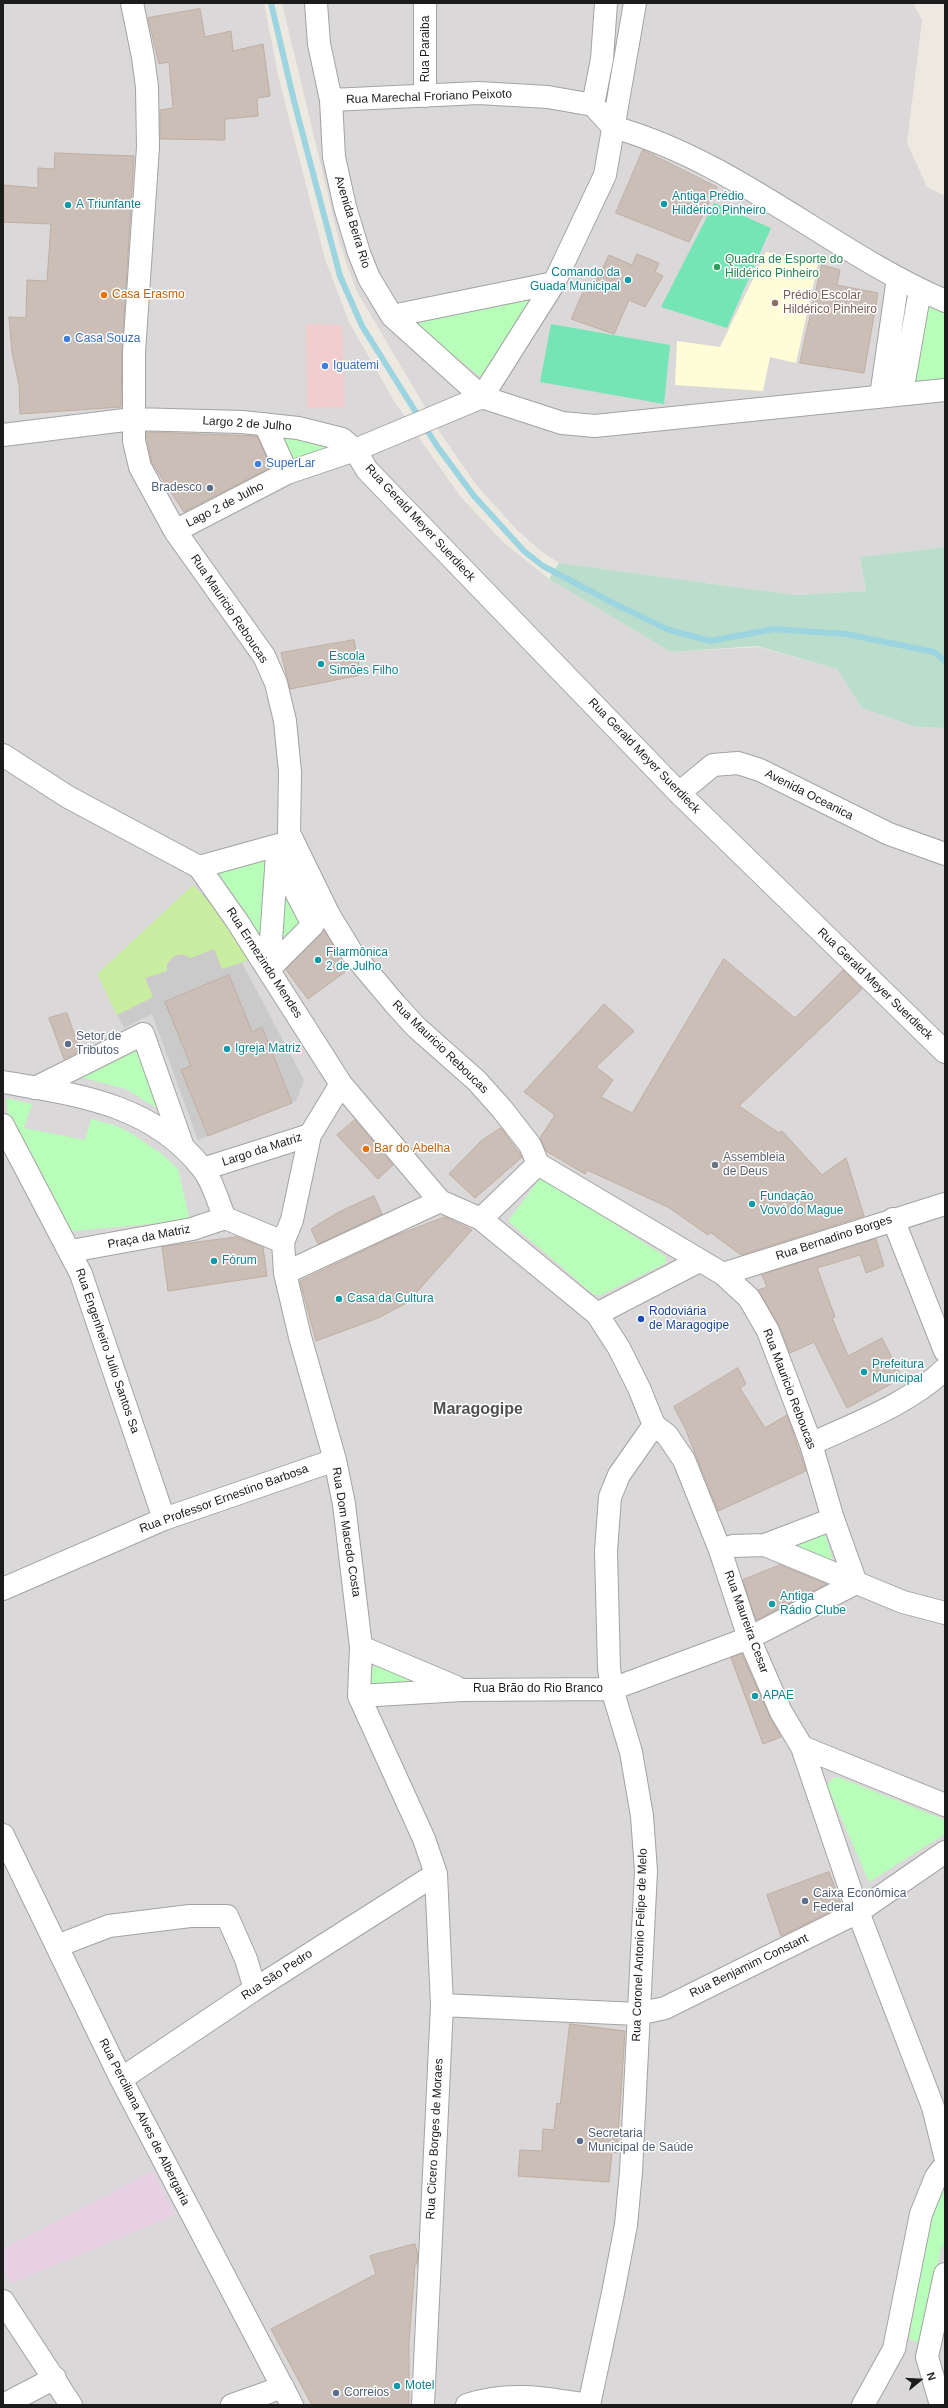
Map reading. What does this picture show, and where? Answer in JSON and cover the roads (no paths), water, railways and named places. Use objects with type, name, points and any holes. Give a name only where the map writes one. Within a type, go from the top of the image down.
[{"type":"street","name":"Rua Mauricio Reboucas","points":[[132,3],[143,57],[147,87],[148,147],[134,352],[134,441],[140,467],[175,531],[264,656],[276,683],[285,721],[290,772],[282,845],[329,914],[352,953],[416,1027],[477,1081],[502,1109],[530,1145],[538,1164],[723,1274],[749,1298],[768,1331],[811,1444],[833,1519],[856,1582]]},
{"type":"street","name":"Avenida Beira Rio","points":[[316,3],[319,44],[331,100],[334,157],[345,207],[359,253],[369,278],[392,316],[482,397]]},
{"type":"street","name":"Rua Paraiba","points":[[425,96],[426,3]]},
{"type":"street","points":[[606,3],[602,59],[593,105],[613,127],[650,137],[729,175],[898,278],[945,301]]},
{"type":"street","points":[[635,3],[606,175],[554,283],[482,397],[562,423],[595,426],[892,394],[945,390]]},
{"type":"street","name":"Rua Marechal Froriano Peixoto","points":[[331,100],[516,94],[593,105]]},
{"type":"street","points":[[892,394],[898,278]]},
{"type":"street","points":[[392,316],[554,283]]},
{"type":"street","points":[[892,394],[920,290]]},
{"type":"street","name":"Lago 2 de Julho","points":[[175,531],[286,473],[355,450],[482,397]]},
{"type":"street","name":"Largo 2 de Julho","points":[[3,435],[133,419],[265,424],[298,428],[327,434],[342,439],[355,450]]},
{"type":"street","points":[[265,424],[286,473]]},
{"type":"street","name":"Rua Gerald Meyer Suerdieck","points":[[355,450],[367,470],[679,793],[945,1052]]},
{"type":"street","name":"Rua Ermezindo Mendes","points":[[3,755],[68,797],[199,867],[220,894],[341,1084],[440,1201],[481,1219],[597,1314],[623,1355],[654,1425]]},
{"type":"street","name":"Avenida Oceanica","points":[[679,793],[713,765],[728,762],[747,765],[889,834],[945,854]]},
{"type":"street","points":[[199,867],[282,845]]},
{"type":"street","points":[[268,969],[282,845]]},
{"type":"street","points":[[268,969],[314,925],[282,845]]},
{"type":"street","points":[[35,1088],[143,1034],[184,1150]]},
{"type":"street","points":[[3,1082],[87,1099],[139,1115],[167,1132],[203,1169],[225,1218],[283,1242],[292,1220],[310,1135]]},
{"type":"street","name":"Largo da Matriz","points":[[203,1169],[310,1135],[341,1084]]},
{"type":"street","name":"Rua Engenheiro Julio Santos Sa","points":[[3,1125],[71,1251],[90,1295],[164,1519]]},
{"type":"street","points":[[481,1219],[538,1164]]},
{"type":"street","points":[[285,1273],[440,1201]]},
{"type":"street","name":"Rua Bernadino Borges","points":[[723,1274],[893,1219],[945,1204]]},
{"type":"street","name":"Praça da Matriz","points":[[71,1251],[192,1229],[225,1218]]},
{"type":"street","points":[[893,1219],[945,1351]]},
{"type":"street","name":"Rua Dom Macedo Costa","points":[[283,1242],[285,1273],[300,1337],[335,1460],[345,1512],[362,1647],[359,1696],[424,1839],[436,1874]]},
{"type":"street","points":[[597,1314],[699,1261]]},
{"type":"street","points":[[811,1444],[889,1408],[934,1380],[945,1369]]},
{"type":"street","name":"Rua Maureira Cesar","points":[[654,1425],[667,1435],[684,1460],[720,1550],[749,1638],[781,1712],[802,1747],[858,1912],[933,2107],[945,2156]]},
{"type":"street","name":"Rua Coronel Antonio Felipe de Melo","points":[[588,2405],[626,2225],[635,2116],[637,2014],[646,1871],[645,1846],[631,1752],[612,1689],[608,1646],[606,1551],[610,1497],[619,1475],[654,1425]]},
{"type":"street","name":"Rua Professor Ernestino Barbosa","points":[[3,1589],[164,1519],[335,1460]]},
{"type":"street","points":[[720,1550],[733,1546],[765,1545],[833,1519]]},
{"type":"street","points":[[765,1545],[903,1602],[945,1613]]},
{"type":"street","name":"Rua Brão do Rio Branco","points":[[359,1696],[462,1690],[612,1689],[749,1638],[856,1582]]},
{"type":"street","name":"Rua Brão do Rio Branco","points":[[362,1647],[462,1690]]},
{"type":"street","points":[[802,1747],[945,1805]]},
{"type":"street","name":"Rua Perciliana Alves de Albergaria","points":[[3,1835],[121,2079],[287,2396]]},
{"type":"street","name":"Rua Benjamim Constant","points":[[442,2005],[637,2014],[665,2008],[858,1912],[945,1852]]},
{"type":"street","name":"Rua São Pedro","points":[[121,2079],[254,1988],[436,1874]]},
{"type":"street","name":"Rua Cicero Borges de Moraes","points":[[423,2405],[442,2005],[436,1874]]},
{"type":"street","points":[[56,1946],[109,1926],[190,1916],[227,1916],[246,1958],[254,1988]]},
{"type":"street","points":[[863,2405],[894,2349],[921,2214],[936,2177],[945,2165]]},
{"type":"street","points":[[941,2405],[927,2357],[945,2274]]},
{"type":"street","points":[[3,2301],[55,2378],[71,2405]]},
{"type":"street","points":[[894,2349],[927,2357]]},
{"type":"street","points":[[4,2405],[55,2378]]},
{"type":"street","points":[[232,2405],[287,2396]]},
{"type":"street","points":[[466,2405],[485,2400],[531,2396],[588,2405]]},
{"type":"waterway","points":[[271,3],[294,101],[340,276],[362,326],[437,446],[474,496],[524,551],[543,566],[613,603],[669,630],[710,641],[774,629],[846,634],[934,652],[945,661]]},
{"type":"place","name":"Antiga Prédio Hildérico Pinheiro","points":[[664,204]]},
{"type":"place","name":"A Triunfante","points":[[68,205]]},
{"type":"place","name":"Quadra de Esporte do Hildérico Pinheiro","points":[[717,267]]},
{"type":"place","name":"Comando da Guada Municipal","points":[[628,280]]},
{"type":"place","name":"Casa Erasmo","points":[[104,295]]},
{"type":"place","name":"Prédio Escolar Hildérico Pinheiro","points":[[775,303]]},
{"type":"place","name":"Casa Souza","points":[[67,339]]},
{"type":"place","name":"Iguatemi","points":[[325,366]]},
{"type":"place","name":"SuperLar","points":[[258,464]]},
{"type":"place","name":"Bradesco","points":[[210,488]]},
{"type":"place","name":"Escola Simões Filho","points":[[321,664]]},
{"type":"place","name":"Filarmônica 2 de Julho","points":[[318,960]]},
{"type":"place","name":"Setor de Tributos","points":[[68,1044]]},
{"type":"place","name":"Igreja Matriz","points":[[227,1049]]},
{"type":"place","name":"Bar do Abelha","points":[[366,1149]]},
{"type":"place","name":"Assembleia de Deus","points":[[715,1165]]},
{"type":"place","name":"Fundação Vovó do Mague","points":[[752,1204]]},
{"type":"place","name":"Fórum","points":[[214,1261]]},
{"type":"place","name":"Casa da Cultura","points":[[339,1299]]},
{"type":"place","name":"Rodoviária de Maragogipe","points":[[641,1319]]},
{"type":"place","name":"Prefeitura Municipal","points":[[864,1372]]},
{"type":"place","name":"Antiga Rádio Clube","points":[[772,1604]]},
{"type":"place","name":"APAE","points":[[755,1696]]},
{"type":"place","name":"Caixa Econômica Federal","points":[[805,1901]]},
{"type":"place","name":"Secretaria Municipal de Saúde","points":[[580,2141]]},
{"type":"place","name":"Motel","points":[[397,2386]]},
{"type":"place","name":"Correios","points":[[336,2393]]},
{"type":"district","name":"Maragogipe","points":[[478,1410]]}]
